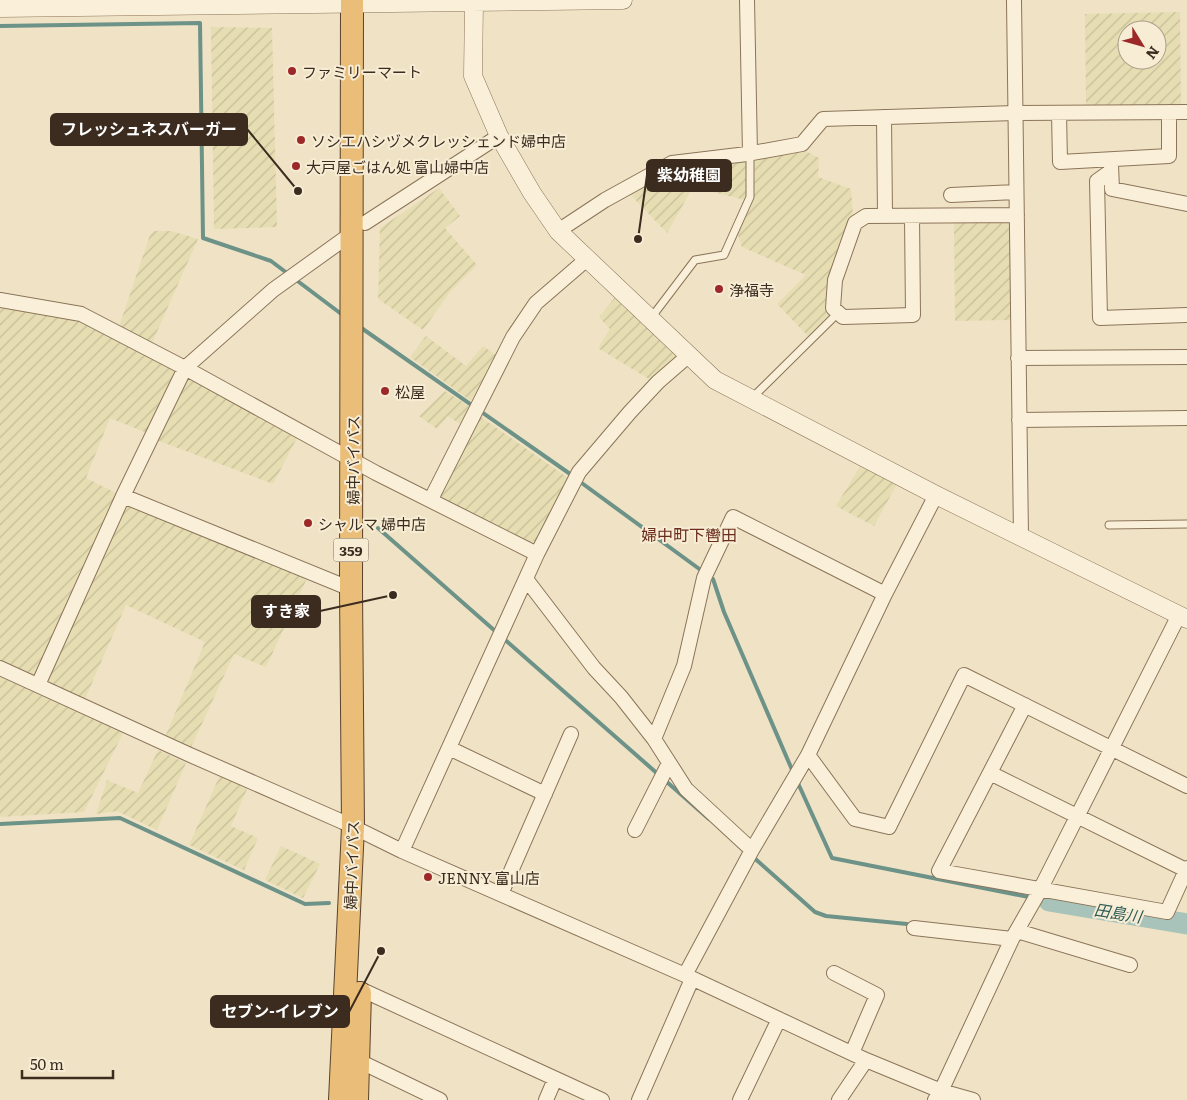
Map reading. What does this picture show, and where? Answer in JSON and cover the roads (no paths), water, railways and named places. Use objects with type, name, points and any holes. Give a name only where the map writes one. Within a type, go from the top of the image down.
[{"type":"highway","name":"婦中バイパス","points":[[357,1100],[360,989],[359,2]]},
{"type":"highway","name":"婦中バイパス","points":[[340,1100],[360,831],[351,589],[358,463]]},
{"type":"street","points":[[0,8],[272,2],[623,0]]},
{"type":"street","points":[[747,0],[750,154]]},
{"type":"street","points":[[1014,0],[1021,537]]},
{"type":"street","points":[[478,2],[472,76],[499,136],[532,193],[558,231],[715,380],[936,495],[1183,617],[1111,748],[1040,890],[1015,935],[938,1096]]},
{"type":"street","points":[[1059,113],[1060,162],[1111,165],[1169,156],[1169,112]]},
{"type":"street","points":[[558,231],[605,200],[672,163],[750,154],[802,144],[823,119],[1015,113],[1187,112]]},
{"type":"street","points":[[884,117],[885,216]]},
{"type":"street","points":[[38,685],[185,368],[273,290],[358,228],[499,136]]},
{"type":"street","points":[[1111,165],[1112,189],[1187,204]]},
{"type":"street","points":[[1111,165],[1097,180],[1100,318],[1187,315]]},
{"type":"street","points":[[951,195],[1016,192]]},
{"type":"street","points":[[912,216],[913,315],[843,317],[833,308],[835,280],[855,223],[866,216],[1017,215]]},
{"type":"street","points":[[430,499],[513,337],[536,303],[587,259]]},
{"type":"street","points":[[0,300],[81,314],[185,368],[358,463],[537,554]]},
{"type":"street","points":[[402,851],[537,554],[579,472],[658,382],[688,356]]},
{"type":"street","points":[[1018,358],[1187,357]]},
{"type":"street","points":[[1019,420],[1187,418]]},
{"type":"street","points":[[639,1100],[688,977],[752,850],[808,755],[885,594],[936,495]]},
{"type":"street","points":[[124,496],[351,589]]},
{"type":"street","points":[[654,739],[684,666],[704,578],[734,518],[885,594]]},
{"type":"street","points":[[526,579],[594,668],[621,697],[654,739],[686,789],[752,850]]},
{"type":"street","points":[[0,668],[402,851],[688,977],[852,1053],[938,1096],[973,1100]]},
{"type":"street","points":[[808,755],[855,819],[889,827],[964,675],[1187,786]]},
{"type":"street","points":[[990,773],[1186,869],[1167,912],[939,871],[1025,705]]},
{"type":"street","points":[[501,894],[571,734]]},
{"type":"street","points":[[449,748],[545,794]]},
{"type":"street","points":[[635,830],[669,763]]},
{"type":"street","points":[[914,928],[1015,935],[1130,965]]},
{"type":"street","points":[[834,972],[877,995],[852,1053]]},
{"type":"street","points":[[360,989],[602,1100]]},
{"type":"street","points":[[740,1100],[779,1019]]},
{"type":"street","points":[[839,1100],[866,1060]]},
{"type":"street","points":[[359,1061],[440,1100]]},
{"type":"street","points":[[546,1100],[555,1079]]},
{"type":"lane","points":[[650,318],[695,260],[724,255],[750,198],[750,154]]},
{"type":"lane","points":[[751,399],[838,313]]},
{"type":"lane","points":[[1109,525],[1187,524]]},
{"type":"waterway","points":[[0,26],[200,23],[203,238],[271,261],[344,316]]},
{"type":"waterway","points":[[360,327],[573,476]]},
{"type":"waterway","points":[[579,481],[713,579],[724,612],[793,772]]},
{"type":"waterway","points":[[378,528],[709,819]]},
{"type":"waterway","points":[[797,781],[832,858],[1049,901]]},
{"type":"waterway","points":[[0,824],[120,818],[305,904],[329,903]]},
{"type":"waterway","points":[[752,856],[815,912],[826,916],[907,924]]},
{"type":"waterway","name":"田島川","points":[[1049,901],[1187,924]]},
{"type":"place","name":"ファミリーマート","points":[[292,71]]},
{"type":"place","name":"ソシエハシヅメクレッシェンド婦中店","points":[[301,140]]},
{"type":"place","name":"大戸屋ごはん処 富山婦中店","points":[[296,166]]},
{"type":"place","name":"フレッシュネスバーガー","points":[[298,191]]},
{"type":"place","name":"紫幼稚園","points":[[638,239]]},
{"type":"place","name":"浄福寺","points":[[719,289]]},
{"type":"place","name":"松屋","points":[[385,391]]},
{"type":"place","name":"シャルマ 婦中店","points":[[308,523]]},
{"type":"place","name":"すき家","points":[[393,595]]},
{"type":"place","name":"JENNY 富山店","points":[[428,877]]},
{"type":"place","name":"セブン-イレブン","points":[[381,951]]},
{"type":"district","name":"婦中町下轡田","points":[[689,534]]}]
